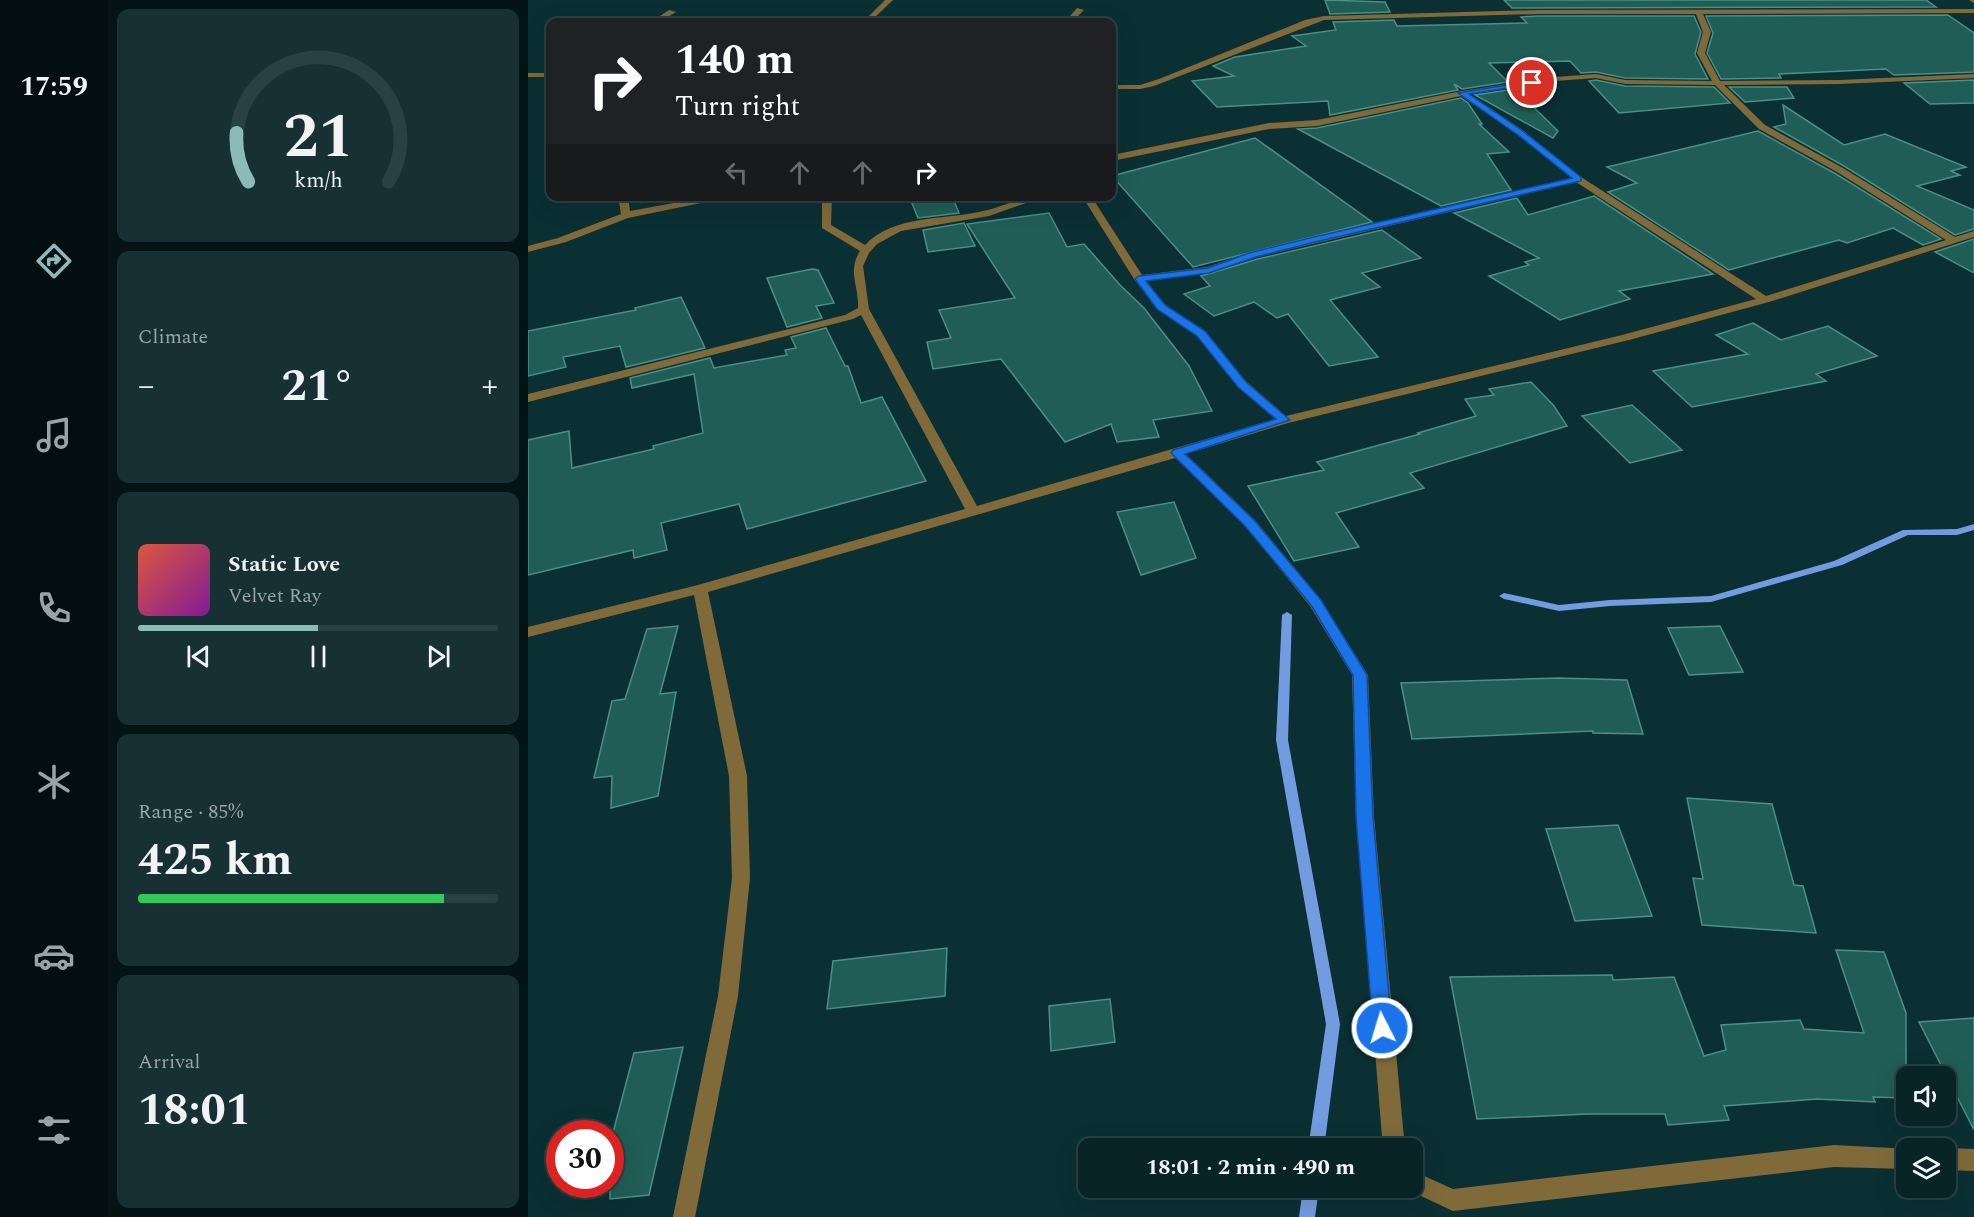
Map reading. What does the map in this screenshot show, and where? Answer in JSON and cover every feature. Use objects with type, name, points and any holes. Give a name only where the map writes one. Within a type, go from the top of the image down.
[{"type":"street","points":[[870,18],[890,0]]},
{"type":"street","points":[[1072,18],[1080,10]]},
{"type":"street","points":[[1116,87],[1137,88],[1162,83],[1204,62],[1324,18],[1538,12],[1974,11]]},
{"type":"street","points":[[662,18],[672,12]]},
{"type":"street","points":[[1698,12],[1707,33],[1701,53],[1717,83],[1762,127],[1840,170],[1954,240]]},
{"type":"street","points":[[528,75],[546,75]]},
{"type":"street","points":[[1116,158],[1269,126],[1317,123],[1462,93],[1556,79],[1596,76],[1625,82],[1717,83],[1839,82],[1974,76]]},
{"type":"street","points":[[1462,93],[1521,133],[1578,179],[1765,300]]},
{"type":"street","points":[[1139,279],[1209,270],[1252,255],[1578,179]]},
{"type":"street","points":[[623,201],[626,215]]},
{"type":"street","points":[[528,249],[562,240],[626,215],[703,201]]},
{"type":"street","points":[[827,201],[826,226],[866,250]]},
{"type":"street","points":[[973,511],[863,309],[865,299],[857,275],[859,262],[866,250],[884,234],[982,215],[1018,201]]},
{"type":"street","points":[[1089,201],[1139,279],[1161,307],[1201,333],[1242,384],[1284,420]]},
{"type":"street","points":[[528,632],[700,589],[1177,453],[1284,420],[1625,338],[1765,300],[1974,234]]},
{"type":"street","points":[[528,398],[849,317],[863,309]]},
{"type":"street","points":[[1177,453],[1250,523],[1316,603],[1360,675],[1365,817],[1393,1138]]},
{"type":"street","points":[[684,1217],[728,996],[741,878],[738,776],[700,589]]},
{"type":"street","points":[[1423,1186],[1453,1200],[1834,1156],[1896,1158]]},
{"type":"street","points":[[1956,1159],[1974,1160]]},
{"type":"building","points":[[1325,0],[1385,2],[1390,12],[1330,14]]},
{"type":"building","points":[[1504,0],[1926,0],[1936,7],[1512,8]]},
{"type":"building","points":[[1948,15],[1974,33],[1974,72],[1894,75],[1886,69],[1779,74],[1781,78],[1721,79],[1707,53],[1713,33],[1706,16]]},
{"type":"building","points":[[1694,16],[1701,32],[1695,54],[1708,79],[1625,78],[1596,72],[1581,73],[1570,61],[1489,63],[1508,82],[1462,89],[1454,84],[1458,90],[1330,115],[1328,101],[1217,107],[1192,81],[1234,76],[1213,66],[1235,57],[1306,46],[1292,36],[1336,30],[1333,22],[1394,20],[1397,26],[1527,23],[1521,17]]},
{"type":"building","points":[[1596,80],[1625,86],[1714,87],[1730,103],[1619,113],[1589,81]]},
{"type":"building","points":[[1974,80],[1974,103],[1930,104],[1904,83]]},
{"type":"building","points":[[1729,87],[1787,87],[1794,98],[1745,102]]},
{"type":"building","points":[[1515,89],[1558,131],[1553,138],[1475,95]]},
{"type":"building","points":[[1461,98],[1468,103],[1482,124],[1479,124],[1509,152],[1487,154],[1511,190],[1441,206],[1298,129],[1317,128]]},
{"type":"building","points":[[1783,105],[1844,145],[1885,134],[1966,167],[1951,171],[1960,175],[1917,186],[1974,210],[1974,229],[1955,235],[1844,166],[1774,127],[1786,124]]},
{"type":"building","points":[[1758,131],[1836,174],[1941,239],[1923,245],[1893,228],[1847,243],[1839,240],[1729,270],[1608,192],[1637,183],[1607,167]]},
{"type":"building","points":[[1255,138],[1372,222],[1193,267],[1116,180],[1116,175]]},
{"type":"building","points":[[1594,196],[1713,274],[1619,291],[1630,299],[1560,320],[1489,276],[1529,265],[1525,262],[1539,258],[1454,213],[1517,198],[1528,215]]},
{"type":"building","points":[[911,201],[954,201],[959,213],[918,218]]},
{"type":"building","points":[[1049,213],[1067,247],[1084,244],[1144,308],[1189,366],[1212,411],[1153,420],[1159,437],[1117,442],[1111,424],[1065,442],[1001,359],[933,369],[927,342],[951,338],[939,310],[1015,298],[967,224]]},
{"type":"building","points":[[964,223],[975,246],[928,252],[923,230]]},
{"type":"building","points":[[1382,230],[1421,258],[1362,273],[1380,287],[1330,300],[1378,357],[1329,366],[1288,314],[1277,318],[1254,302],[1214,316],[1184,294],[1210,286],[1201,276],[1258,259]]},
{"type":"building","points":[[1974,239],[1974,273],[1935,252]]},
{"type":"building","points":[[812,269],[818,270],[834,303],[816,306],[822,318],[787,327],[767,278]]},
{"type":"building","points":[[681,297],[705,348],[626,367],[620,346],[563,357],[566,367],[528,376],[528,331],[636,310],[635,308]]},
{"type":"building","points":[[1753,323],[1781,340],[1828,326],[1877,356],[1816,374],[1826,381],[1692,407],[1653,371],[1748,354],[1716,335]]},
{"type":"building","points":[[826,328],[845,366],[848,366],[861,403],[882,397],[926,481],[747,529],[739,504],[661,523],[667,550],[634,558],[633,550],[528,575],[528,440],[569,431],[572,468],[654,449],[653,446],[703,433],[694,374],[632,388],[630,378],[710,358],[714,368],[787,355],[785,350],[796,348],[791,337]]},
{"type":"building","points":[[1531,382],[1554,406],[1567,426],[1410,473],[1424,488],[1336,513],[1359,547],[1294,561],[1248,486],[1324,470],[1317,462],[1476,416],[1465,399],[1494,395],[1489,389]]},
{"type":"building","points":[[1632,405],[1682,450],[1630,463],[1582,416]]},
{"type":"building","points":[[1174,502],[1196,558],[1141,575],[1117,512]]},
{"type":"building","points":[[678,626],[660,694],[676,692],[658,796],[611,808],[612,776],[594,778],[612,701],[625,699],[647,629]]},
{"type":"building","points":[[1720,626],[1743,672],[1689,675],[1668,628]]},
{"type":"building","points":[[1558,678],[1627,680],[1643,734],[1593,733],[1593,731],[1412,739],[1401,683]]},
{"type":"building","points":[[1687,798],[1772,804],[1794,885],[1803,886],[1816,933],[1702,925],[1693,878],[1703,879]]},
{"type":"building","points":[[1618,825],[1652,916],[1575,921],[1546,829]]},
{"type":"building","points":[[947,948],[945,996],[827,1009],[833,961]]},
{"type":"building","points":[[1836,950],[1884,952],[1906,1013],[1906,1066],[1896,1066],[1896,1098],[1873,1097],[1875,1102],[1817,1099],[1724,1106],[1729,1120],[1668,1125],[1665,1114],[1588,1114],[1477,1119],[1450,977],[1612,975],[1613,980],[1674,977],[1704,1056],[1726,1050],[1721,1025],[1800,1020],[1804,1029],[1864,1033]]},
{"type":"building","points":[[1110,999],[1115,1042],[1051,1051],[1049,1006]]},
{"type":"building","points":[[1974,1018],[1974,1130],[1956,1095],[1956,1066],[1941,1066],[1919,1022]]},
{"type":"building","points":[[683,1047],[649,1195],[624,1198],[624,1120],[616,1120],[634,1053]]},
{"type":"waterway","points":[[1504,596],[1559,608],[1610,603],[1711,599],[1838,563],[1906,532],[1957,532],[1974,527]]},
{"type":"waterway","points":[[1287,615],[1282,740],[1333,1024],[1317,1138]]},
{"type":"waterway","points":[[1307,1217],[1310,1198]]},
{"type":"route","points":[[1382,1028],[1365,817],[1360,675],[1316,603],[1250,523],[1177,453],[1284,420],[1242,384],[1201,333],[1161,307],[1139,279],[1209,270],[1252,255],[1578,179],[1521,133],[1462,93],[1532,83]]}]
